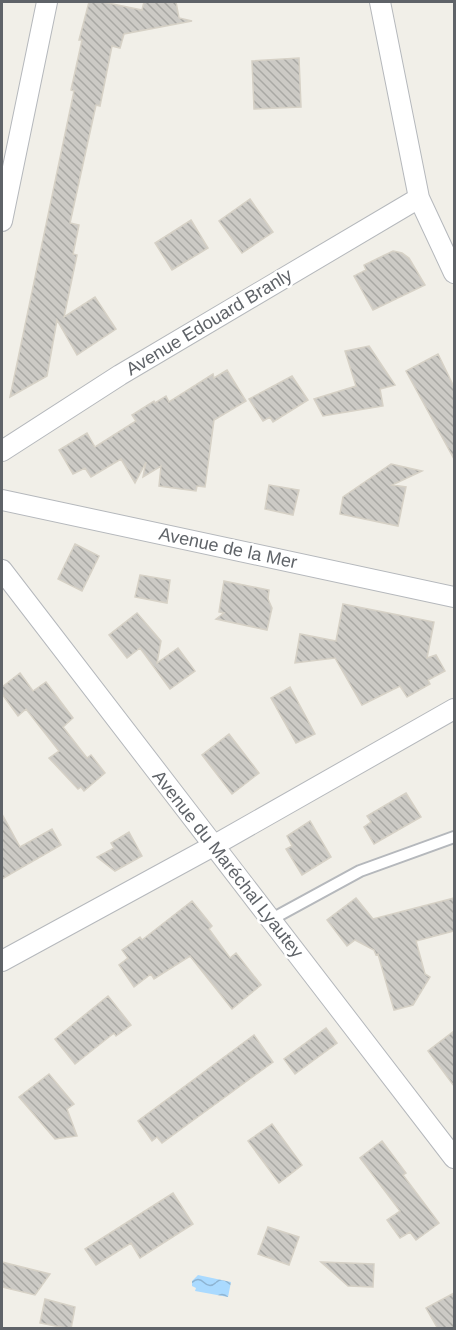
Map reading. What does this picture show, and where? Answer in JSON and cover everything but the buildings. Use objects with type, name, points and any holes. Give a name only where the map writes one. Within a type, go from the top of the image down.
[{"type":"street","points":[[2,221],[47,2]]},
{"type":"street","points":[[380,2],[418,198],[454,273]]},
{"type":"street","name":"Avenue Edouard Branly","points":[[2,451],[120,375],[418,198]]},
{"type":"street","name":"Avenue de la Mer","points":[[2,500],[454,597]]},
{"type":"street","name":"Avenue du Maréchal Lyautey","points":[[2,570],[454,1158]]},
{"type":"street","points":[[2,961],[213,846],[454,709]]},
{"type":"lane","points":[[272,919],[360,871],[454,837]]},
{"type":"water","points":[[198,1275],[231,1282],[228,1297],[195,1291],[196,1288],[192,1286],[192,1281]]}]
